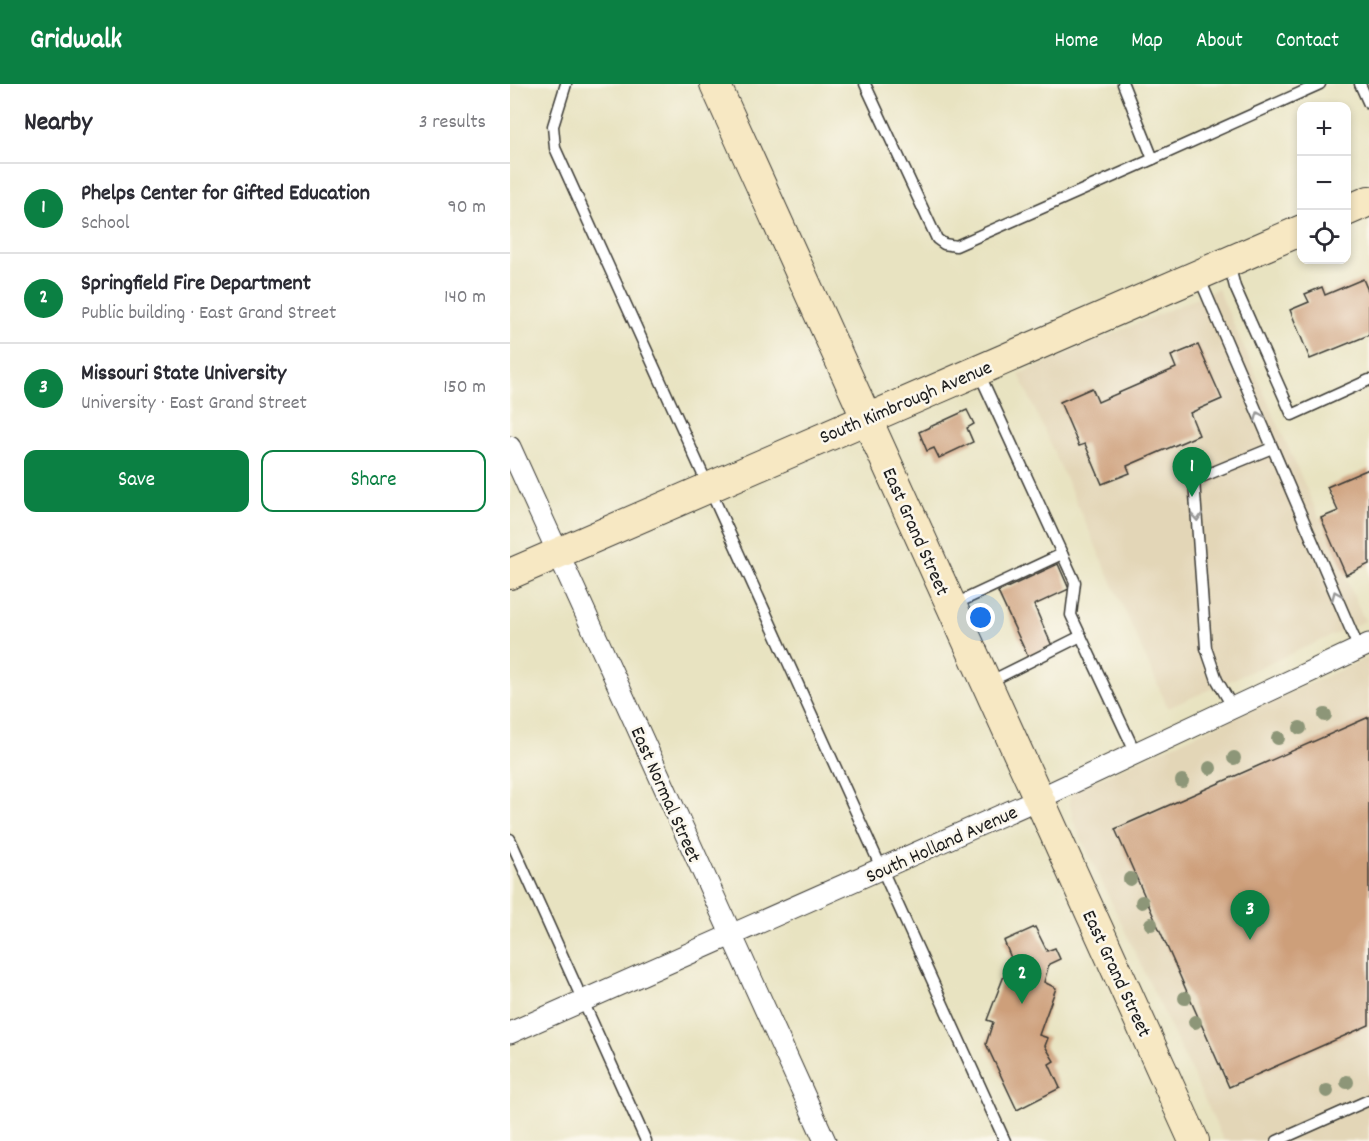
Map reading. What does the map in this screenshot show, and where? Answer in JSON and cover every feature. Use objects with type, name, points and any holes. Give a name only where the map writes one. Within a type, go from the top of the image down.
[{"type":"main road","name":"East Grand Street","points":[[715,84],[1194,1141]]},
{"type":"main road","points":[[1349,210],[1369,202]]},
{"type":"main road","name":"South Kimbrough Avenue","points":[[510,574],[1297,232]]},
{"type":"street","name":"East Normal Street","points":[[510,447],[825,1141]]},
{"type":"street","name":"South Holland Avenue","points":[[510,1033],[1038,799],[1364,647]]},
{"type":"lane","points":[[566,84],[553,126],[555,148],[1005,1141]]},
{"type":"lane","points":[[865,84],[937,239],[944,244],[956,246],[1320,84]]},
{"type":"lane","points":[[1123,84],[1153,159]]},
{"type":"lane","points":[[1359,84],[1369,104]]},
{"type":"lane","points":[[1228,262],[1235,287],[1292,415],[1369,380]]},
{"type":"lane","points":[[1198,275],[1272,448],[1364,647]]},
{"type":"lane","points":[[977,370],[1075,582],[1071,615],[1136,754]]},
{"type":"lane","points":[[1233,708],[1217,680],[1206,648],[1194,480],[1272,448]]},
{"type":"lane","points":[[951,606],[1062,554]]},
{"type":"lane","points":[[985,683],[1081,636]]},
{"type":"lane","points":[[510,840],[646,1141]]},
{"type":"lane","points":[[1277,1141],[1369,1100]]},
{"type":"shaded area","points":[[1218,289],[1365,621],[1168,708],[1019,374]]},
{"type":"shaded area","points":[[1369,657],[1369,1141],[1224,1141],[1074,823],[1069,800],[1073,790]]},
{"type":"building","points":[[1363,279],[1369,293],[1369,335],[1310,359],[1290,310],[1309,302],[1305,294],[1322,287],[1325,295]]},
{"type":"building","points":[[1198,345],[1222,399],[1190,413],[1199,435],[1127,466],[1130,473],[1102,484],[1085,444],[1079,446],[1060,402],[1092,388],[1098,402],[1176,368],[1171,356]]},
{"type":"building","points":[[967,410],[974,424],[967,428],[973,442],[939,458],[934,448],[927,451],[919,432]]},
{"type":"building","points":[[1369,469],[1369,564],[1346,575],[1321,518],[1338,511],[1327,487]]},
{"type":"building","points":[[1058,564],[1069,589],[1034,605],[1052,646],[1028,657],[998,592]]},
{"type":"building","points":[[1369,717],[1369,1025],[1229,1087],[1115,829]]},
{"type":"building","points":[[1035,927],[1047,951],[1055,948],[1060,959],[1049,964],[1044,982],[1056,988],[1039,1035],[1048,1038],[1045,1046],[1054,1061],[1049,1064],[1060,1088],[1017,1110],[986,1044],[993,1022],[987,1020],[1007,968],[1011,967],[1008,960],[1011,958],[1004,941]]},
{"type":"place","name":"Phelps Center for Gifted Education","points":[[1192,497]]},
{"type":"place","name":"Missouri State University","points":[[1250,940]]},
{"type":"place","name":"Springfield Fire Department","points":[[1022,1004]]}]
